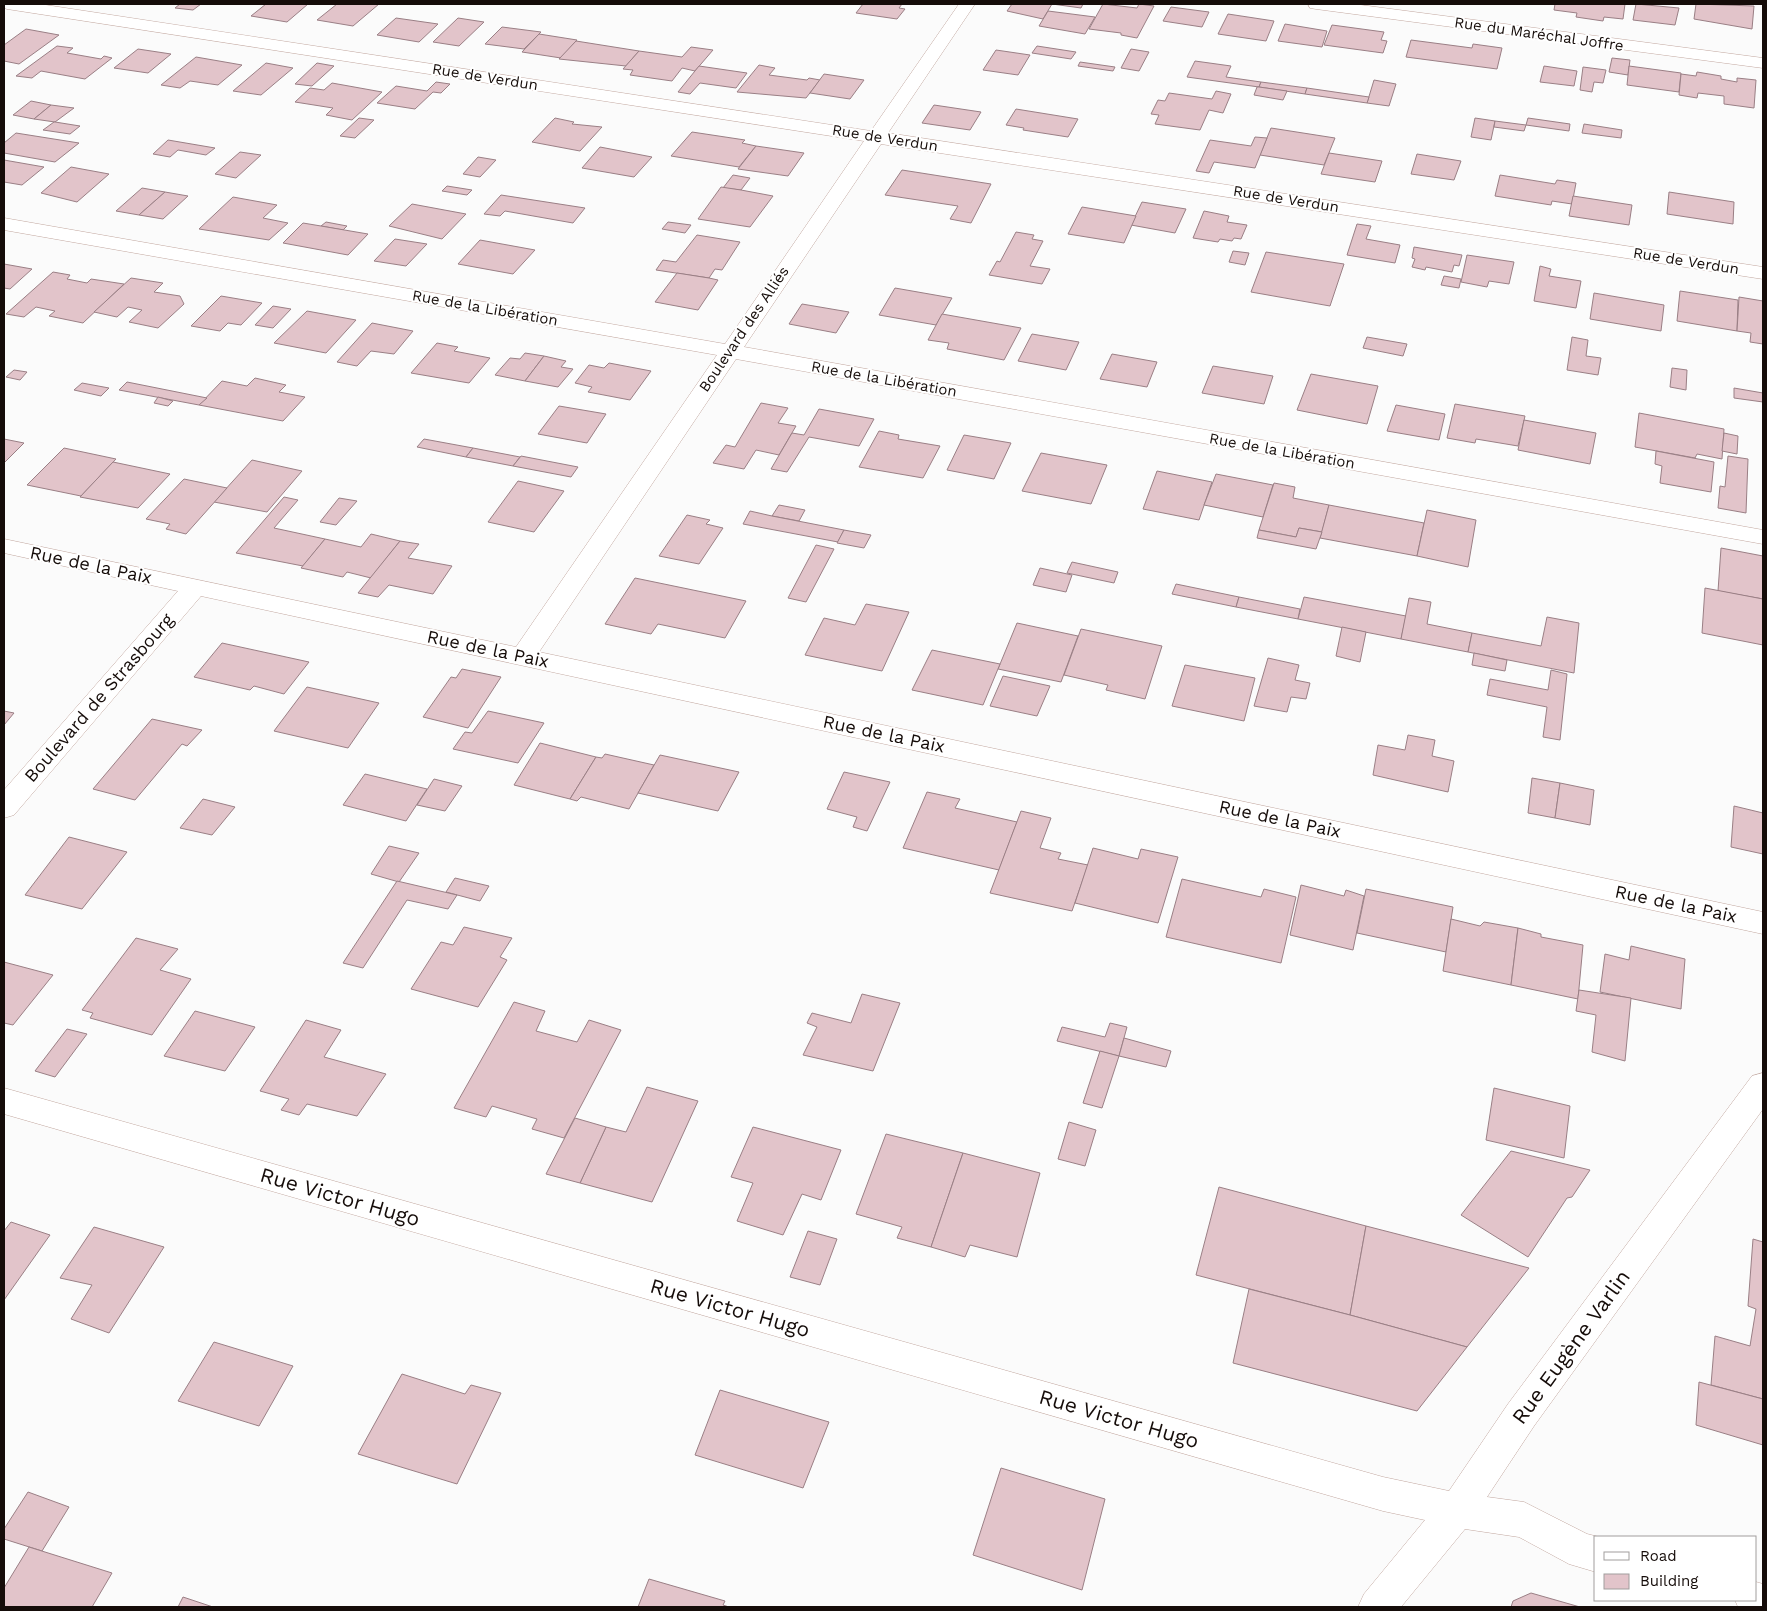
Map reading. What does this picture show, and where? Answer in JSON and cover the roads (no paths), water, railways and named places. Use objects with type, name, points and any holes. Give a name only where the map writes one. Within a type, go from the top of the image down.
[{"type":"street","name":"Rue de Verdun","points":[[7,4],[1763,272]]},
{"type":"street","name":"Boulevard des Alliés","points":[[523,656],[967,4]]},
{"type":"street","name":"Rue du Maréchal Joffre","points":[[1316,4],[1763,63]]},
{"type":"street","name":"Rue de la Libération","points":[[4,224],[730,351],[1763,537]]},
{"type":"street","name":"Rue de la Paix","points":[[4,546],[1763,922]]},
{"type":"street","name":"Boulevard de Strasbourg","points":[[4,808],[194,588]]},
{"type":"street","name":"Rue Eugène Varlin","points":[[1377,1607],[1457,1510],[1521,1415],[1763,1085]]},
{"type":"street","name":"Rue Victor Hugo","points":[[4,1101],[1383,1494],[1457,1510],[1524,1520],[1582,1551],[1594,1554]]}]
